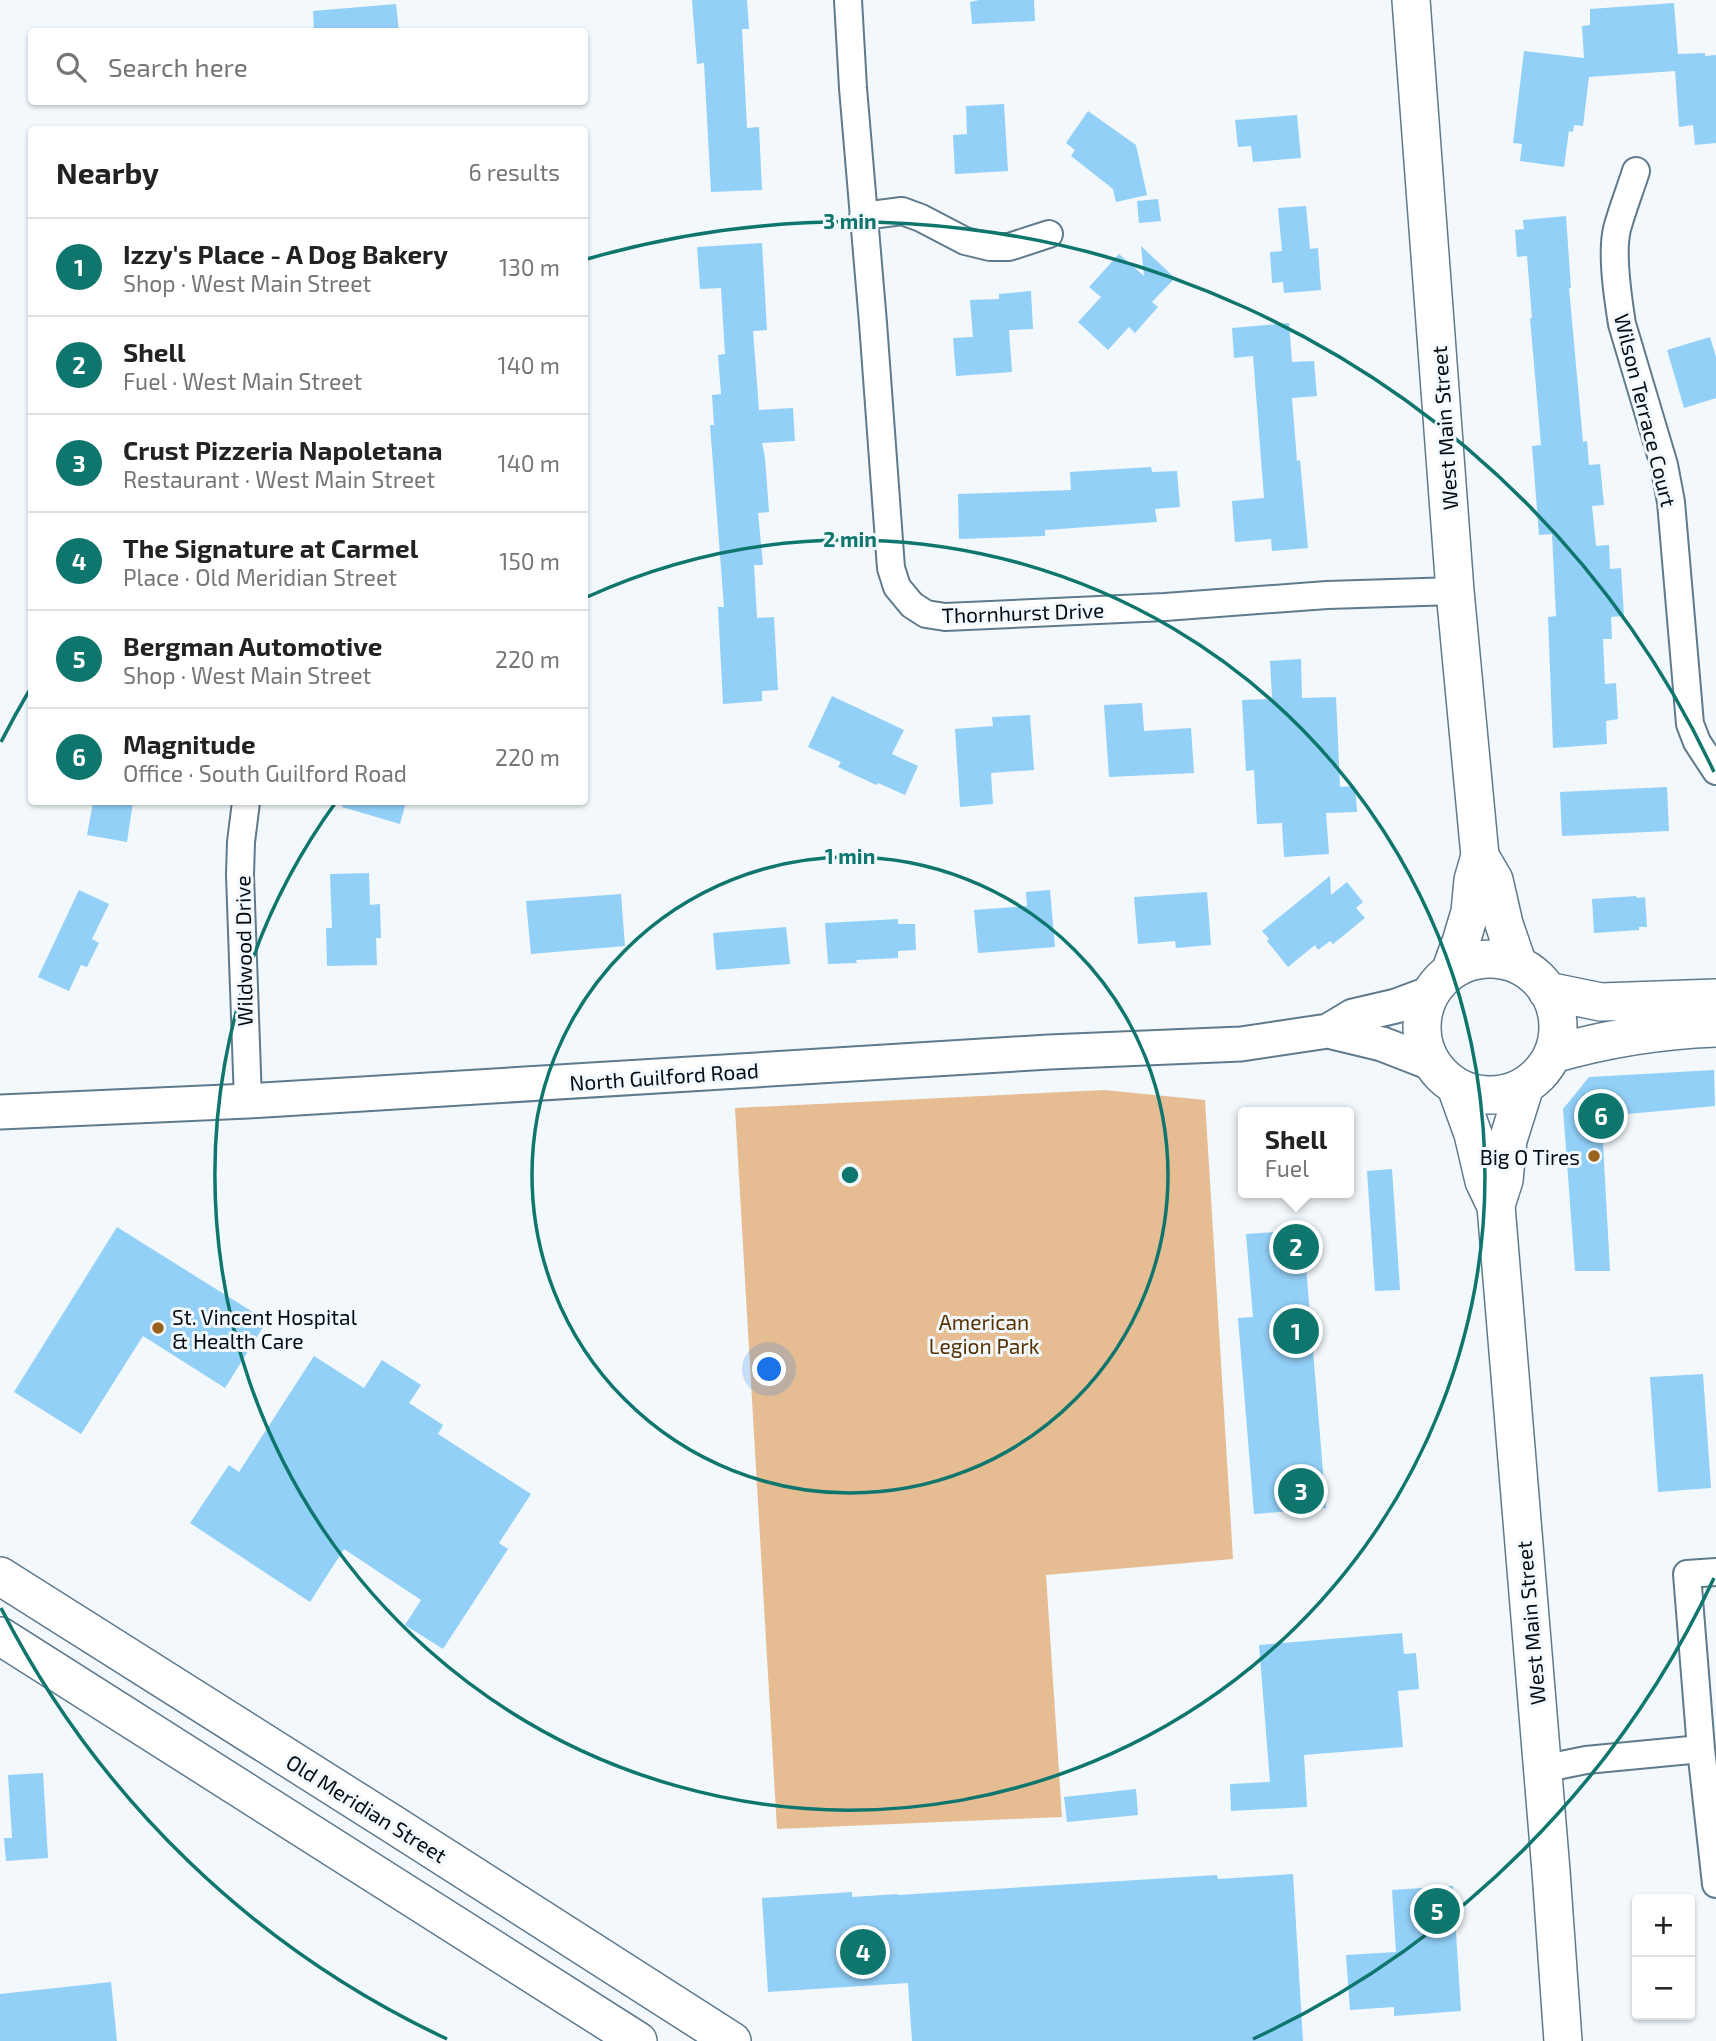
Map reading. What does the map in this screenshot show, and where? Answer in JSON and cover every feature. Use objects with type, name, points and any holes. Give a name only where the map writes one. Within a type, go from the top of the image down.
[{"type":"main road","name":"West Main Street","points":[[1411,0],[1455,592],[1480,856],[1473,880],[1470,912],[1461,942],[1440,982]]},
{"type":"main road","name":"West Main Street","points":[[1480,856],[1493,880],[1518,965]]},
{"type":"main road","points":[[1483,959],[1518,965],[1535,976],[1547,991],[1556,1011],[1558,1033],[1553,1054],[1541,1072],[1525,1086],[1491,1096],[1473,1094],[1444,1075],[1424,1046],[1421,1028],[1423,1010],[1440,982],[1466,963],[1483,959]]},
{"type":"main road","points":[[1547,991],[1601,1002],[1716,999]]},
{"type":"main road","points":[[1553,1054],[1582,1045],[1676,1030],[1716,1028]]},
{"type":"main road","name":"West Main Street","points":[[1444,1075],[1473,1134],[1484,1181],[1496,1206]]},
{"type":"main road","name":"West Main Street","points":[[1525,1086],[1508,1140],[1503,1180],[1496,1206],[1563,2041]]},
{"type":"main road","name":"Old Meridian Street","points":[[7,1584],[391,1823],[732,2041]]},
{"type":"main road","points":[[0,1636],[638,2041]]},
{"type":"main road","points":[[366,1868],[391,1823]]},
{"type":"street","name":"Thornhurst Drive","points":[[848,0],[891,568],[897,587],[912,605],[926,614],[945,617],[1165,607],[1327,595],[1455,592]]},
{"type":"street","name":"Wilson Terrace Court","points":[[1636,171],[1616,231],[1618,302],[1622,324],[1664,465],[1671,502],[1690,724],[1697,742],[1716,771]]},
{"type":"street","points":[[863,216],[902,211],[965,241],[990,247],[1009,247],[1049,234]]},
{"type":"street","name":"Wildwood Drive","points":[[246,805],[240,875],[248,1101]]},
{"type":"street","name":"North Guilford Road","points":[[1328,1031],[1353,1016],[1395,1006],[1440,982]]},
{"type":"street","name":"North Guilford Road","points":[[0,1112],[248,1101],[1049,1052],[1241,1044],[1328,1031],[1382,1044],[1444,1075]]},
{"type":"street","points":[[1716,1572],[1686,1574],[1716,1884]]},
{"type":"street","points":[[1542,1769],[1586,1760],[1701,1749]]},
{"type":"green space","name":"American Legion Park","points":[[1104,1090],[1205,1100],[1233,1559],[1046,1575],[1062,1817],[777,1829],[735,1108]]},
{"type":"building","points":[[692,0],[747,0],[749,29],[742,29],[747,128],[759,127],[762,190],[711,192],[704,63],[697,64]]},
{"type":"building","points":[[1034,0],[1035,21],[972,24],[970,2]]},
{"type":"building","points":[[1674,3],[1678,54],[1716,55],[1716,143],[1695,145],[1693,125],[1679,127],[1675,71],[1589,77],[1583,126],[1574,125],[1573,132],[1569,131],[1564,167],[1520,161],[1522,144],[1513,143],[1524,51],[1584,58],[1582,26],[1590,25],[1590,9]]},
{"type":"building","points":[[396,4],[399,28],[314,28],[313,11]]},
{"type":"building","points":[[1004,104],[1008,171],[955,174],[953,135],[967,134],[966,106]]},
{"type":"building","points":[[1088,111],[1136,145],[1147,195],[1116,202],[1113,189],[1071,156],[1075,150],[1066,143]]},
{"type":"building","points":[[1297,115],[1301,158],[1253,162],[1251,146],[1238,147],[1235,120]]},
{"type":"building","points":[[1158,199],[1161,221],[1139,223],[1137,201]]},
{"type":"building","points":[[1306,206],[1310,249],[1318,248],[1321,290],[1284,293],[1283,282],[1272,283],[1270,252],[1282,251],[1278,208]]},
{"type":"building","points":[[1566,216],[1569,288],[1583,442],[1587,441],[1589,465],[1600,464],[1604,505],[1592,506],[1596,546],[1609,545],[1610,569],[1621,568],[1624,616],[1611,617],[1612,639],[1603,639],[1605,684],[1616,683],[1618,719],[1606,721],[1607,744],[1553,748],[1548,617],[1556,616],[1552,534],[1539,535],[1532,446],[1541,445],[1532,318],[1527,256],[1517,257],[1515,230],[1524,229],[1523,220]]},
{"type":"building","points":[[762,243],[767,330],[753,331],[759,410],[793,408],[795,441],[762,443],[769,512],[758,513],[763,565],[754,565],[757,618],[774,617],[778,690],[762,691],[762,701],[723,704],[718,607],[724,607],[710,425],[714,425],[712,395],[721,394],[718,355],[725,354],[721,288],[700,289],[697,247]]},
{"type":"building","points":[[1141,246],[1175,278],[1152,302],[1158,307],[1135,333],[1129,327],[1108,350],[1078,322],[1101,297],[1089,287],[1119,254],[1144,276]]},
{"type":"building","points":[[1031,291],[1033,329],[1009,330],[1012,372],[956,376],[953,338],[973,337],[970,300],[999,299],[999,294]]},
{"type":"building","points":[[1289,323],[1292,362],[1314,361],[1317,396],[1292,398],[1308,548],[1272,551],[1271,539],[1235,542],[1232,501],[1264,498],[1253,356],[1234,358],[1232,328]]},
{"type":"building","points":[[1710,337],[1716,357],[1716,398],[1684,408],[1667,350]]},
{"type":"building","points":[[1151,467],[1152,472],[1177,471],[1180,507],[1155,509],[1157,522],[1045,530],[1045,536],[959,539],[958,494],[1071,490],[1070,472]]},
{"type":"building","points":[[1301,659],[1302,698],[1336,697],[1340,787],[1355,786],[1357,812],[1326,813],[1329,854],[1284,857],[1282,823],[1257,824],[1254,770],[1246,771],[1242,700],[1272,699],[1270,661]]},
{"type":"building","points":[[832,696],[904,730],[892,754],[918,766],[905,795],[838,767],[841,762],[808,747]]},
{"type":"building","points":[[1142,703],[1144,731],[1191,728],[1194,773],[1109,777],[1104,705]]},
{"type":"building","points":[[1030,715],[1034,770],[991,773],[993,804],[960,807],[955,729],[993,726],[992,717]]},
{"type":"building","points":[[1667,787],[1669,831],[1562,836],[1560,792]]},
{"type":"building","points":[[92,805],[133,805],[127,842],[87,835]]},
{"type":"building","points":[[342,805],[405,805],[400,824]]},
{"type":"building","points":[[369,873],[370,905],[380,904],[381,938],[376,938],[377,965],[327,966],[326,928],[332,928],[330,874]]},
{"type":"building","points":[[1330,876],[1331,895],[1347,882],[1363,902],[1356,908],[1365,918],[1333,944],[1330,941],[1318,950],[1315,945],[1288,967],[1262,931]]},
{"type":"building","points":[[79,890],[109,904],[92,939],[99,943],[87,967],[81,965],[69,991],[38,977]]},
{"type":"building","points":[[1050,890],[1055,947],[978,953],[974,910],[1027,906],[1026,892]]},
{"type":"building","points":[[1207,892],[1211,945],[1176,948],[1175,941],[1138,944],[1134,897]]},
{"type":"building","points":[[621,894],[625,946],[531,954],[526,901]]},
{"type":"building","points":[[1645,897],[1647,927],[1594,933],[1592,899]]},
{"type":"building","points":[[898,919],[898,924],[915,924],[916,950],[898,951],[898,958],[828,964],[825,923]]},
{"type":"building","points":[[786,927],[790,964],[716,970],[713,933]]},
{"type":"building","points":[[1714,1070],[1715,1106],[1628,1114],[1603,1143],[1610,1271],[1575,1271],[1563,1109],[1589,1077]]},
{"type":"building","points":[[1392,1169],[1400,1290],[1375,1291],[1367,1171]]},
{"type":"building","name":"St. Vincent Hospital & Health Care","points":[[117,1227],[267,1321],[225,1388],[143,1336],[81,1434],[14,1392]]},
{"type":"building","points":[[1303,1230],[1326,1508],[1254,1514],[1238,1318],[1253,1317],[1246,1234]]},
{"type":"building","points":[[314,1356],[364,1388],[382,1360],[421,1385],[409,1403],[443,1425],[438,1434],[531,1494],[499,1543],[508,1549],[443,1649],[405,1625],[421,1600],[344,1549],[310,1602],[190,1523],[229,1465],[239,1472]]},
{"type":"building","points":[[1703,1374],[1711,1488],[1658,1492],[1650,1377]]},
{"type":"building","points":[[1402,1633],[1404,1654],[1416,1653],[1419,1689],[1398,1691],[1403,1747],[1304,1755],[1307,1807],[1231,1811],[1230,1784],[1270,1782],[1259,1645]]},
{"type":"building","points":[[43,1773],[48,1858],[6,1861],[4,1838],[12,1838],[8,1775]]},
{"type":"building","points":[[1136,1789],[1138,1815],[1067,1822],[1064,1797]]},
{"type":"building","points":[[1293,1874],[1303,2041],[912,2041],[908,1983],[768,1992],[762,1898],[852,1892],[852,1897],[898,1895],[1217,1875],[1218,1879]]},
{"type":"building","points":[[1453,1886],[1461,2011],[1394,2016],[1394,2007],[1350,2010],[1346,1955],[1396,1952],[1392,1890]]},
{"type":"building","points":[[111,1982],[117,2041],[0,2041],[0,1994]]},
{"type":"place","name":"Magnitude","points":[[1601,1116]]},
{"type":"place","name":"Big O Tires","points":[[1594,1156]]},
{"type":"place","name":"Shell","points":[[1296,1247]]},
{"type":"place","name":"St. Vincent Hospital & Health Care","points":[[158,1328]]},
{"type":"place","name":"Izzy's Place - A Dog Bakery","points":[[1296,1331]]},
{"type":"place","name":"Crust Pizzeria Napoletana","points":[[1301,1491]]},
{"type":"place","name":"Bergman Automotive","points":[[1437,1911]]},
{"type":"place","name":"The Signature at Carmel","points":[[863,1952]]}]
